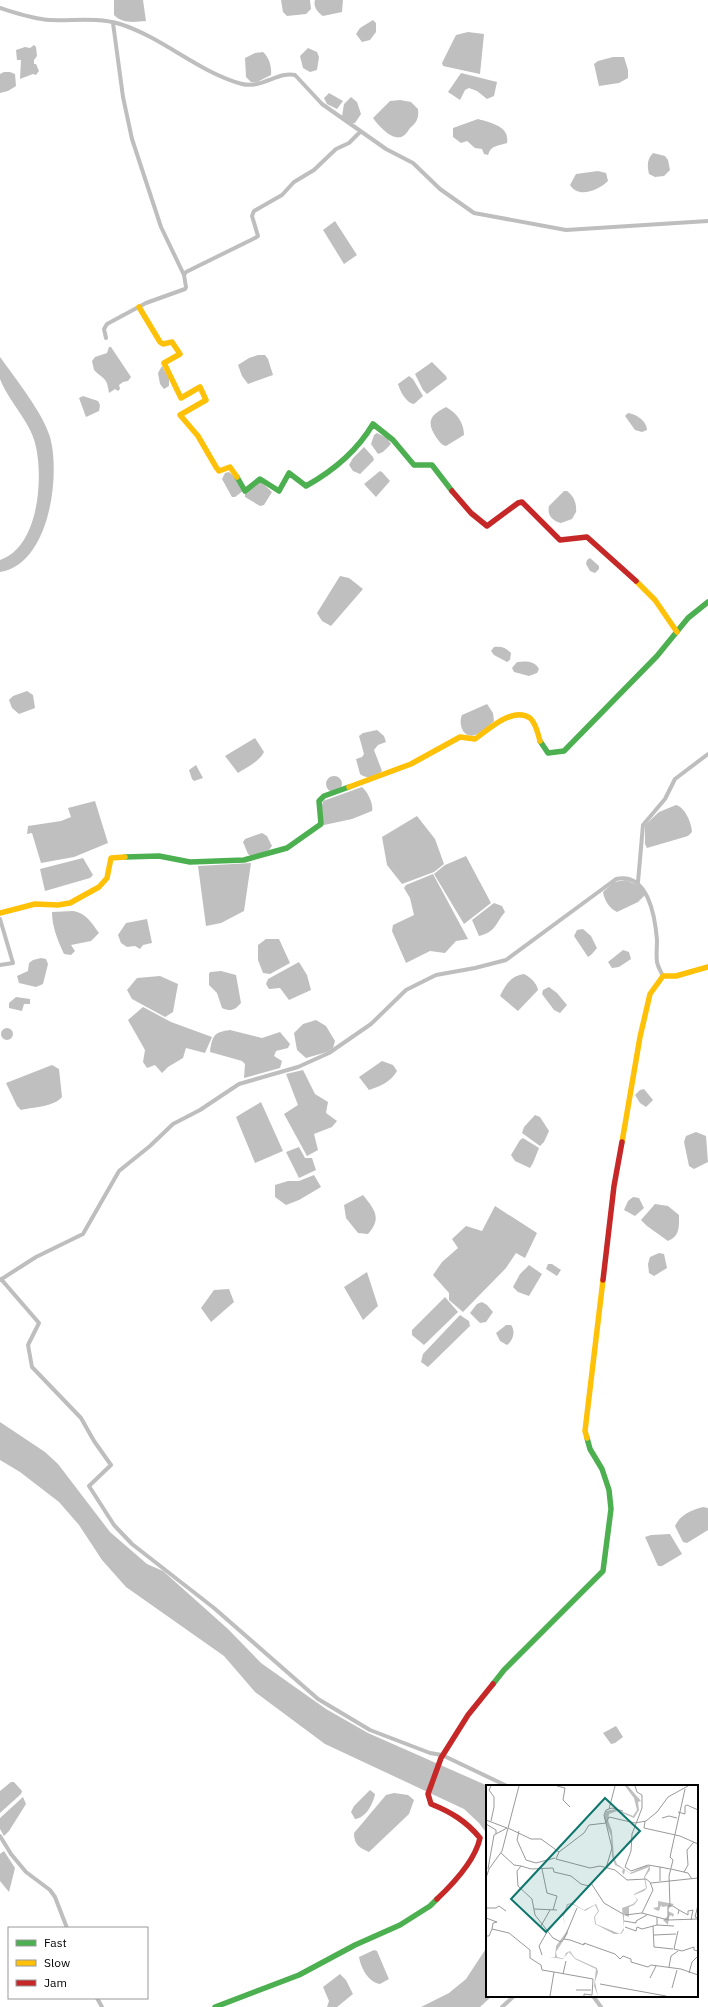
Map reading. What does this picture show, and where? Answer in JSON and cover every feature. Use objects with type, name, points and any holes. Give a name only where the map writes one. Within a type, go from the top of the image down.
[{"type":"street","points":[[0,8],[49,20],[84,19],[113,23],[157,40],[215,75],[244,85],[265,83],[286,75],[295,75],[322,104],[386,149],[413,163],[440,189],[474,213],[566,230],[623,228],[708,221]]},
{"type":"street","points":[[106,338],[104,329],[107,324],[139,307],[185,289],[186,286],[184,275],[161,227],[132,139],[123,96],[113,23]]},
{"type":"street","points":[[184,275],[186,272],[258,236],[252,216],[254,211],[282,195],[294,182],[314,170],[336,149],[349,143],[360,132]]},
{"type":"street","points":[[139,307],[160,342],[163,344],[172,342],[180,354],[164,363],[181,398],[200,387],[206,400],[180,415],[199,438],[216,469],[219,471],[230,467],[232,468],[245,491],[260,479],[279,491],[289,473],[306,486],[318,481],[360,444],[373,424],[393,440],[414,465],[432,465],[467,510],[487,526],[518,502],[522,502],[560,540],[587,537],[655,600],[677,632]]},
{"type":"street","points":[[0,913],[35,904],[58,905],[70,903],[99,887],[107,878],[111,858],[159,856],[190,862],[244,860],[287,848],[321,824],[319,801],[324,796],[411,764],[460,737],[475,740],[500,721],[516,714],[530,718],[536,727],[540,742],[548,753],[564,751],[602,714],[628,684],[657,656],[688,618],[708,602]]},
{"type":"street","points":[[638,882],[642,825],[665,799],[675,779],[708,754]]},
{"type":"street","points":[[506,1785],[441,1756],[370,1730],[318,1699],[214,1608],[132,1544],[114,1525],[88,1486],[111,1465],[94,1441],[81,1418],[32,1367],[28,1345],[39,1323],[0,1279],[36,1257],[83,1234],[120,1171],[173,1124],[200,1110],[239,1084],[298,1067],[329,1053],[371,1024],[406,990],[436,975],[506,960],[616,879],[632,879],[638,882],[646,892],[657,938],[658,962],[663,976]]},
{"type":"street","points":[[0,919],[13,963],[0,965]]},
{"type":"street","points":[[663,976],[676,976],[708,967]]},
{"type":"street","points":[[215,2007],[299,1976],[355,1945],[400,1925],[430,1906],[448,1889],[477,1851],[480,1838],[461,1818],[431,1804],[428,1794],[441,1756],[468,1715],[504,1670],[603,1571],[611,1509],[609,1490],[602,1469],[590,1450],[585,1431],[614,1186],[640,1037],[650,994],[663,976]]},
{"type":"street","points":[[0,1836],[11,1854],[26,1872],[50,1890],[55,1897],[67,1927]]},
{"type":"street","points":[[502,2007],[513,1997]]},
{"type":"street","points":[[594,1997],[601,2007]]},
{"type":"shaded area","points":[[114,0],[143,0],[146,21],[129,22],[117,18],[114,15]]},
{"type":"shaded area","points":[[281,0],[310,0],[311,9],[306,14],[287,16],[283,12]]},
{"type":"shaded area","points":[[315,0],[343,0],[342,12],[323,16],[316,9]]},
{"type":"shaded area","points":[[373,20],[376,23],[376,32],[370,40],[362,42],[356,34],[360,28]]},
{"type":"shaded area","points":[[468,32],[484,34],[480,74],[443,66],[442,63],[456,35]]},
{"type":"shaded area","points":[[34,45],[36,47],[37,56],[34,60],[34,64],[36,64],[39,71],[36,75],[33,74],[20,79],[21,60],[17,60],[16,50],[25,47],[30,48]]},
{"type":"shaded area","points":[[308,48],[317,52],[319,57],[317,70],[310,72],[303,68],[300,56]]},
{"type":"shaded area","points":[[263,52],[270,62],[271,75],[257,82],[251,82],[246,77],[245,58],[255,53]]},
{"type":"shaded area","points":[[613,57],[624,57],[628,70],[628,78],[619,83],[599,86],[594,64],[598,61]]},
{"type":"shaded area","points":[[4,72],[15,74],[16,86],[8,91],[0,93],[0,74]]},
{"type":"shaded area","points":[[461,73],[497,82],[494,96],[487,99],[477,91],[469,88],[465,90],[460,100],[448,92]]},
{"type":"shaded area","points":[[329,93],[343,101],[337,109],[327,104],[324,98]]},
{"type":"shaded area","points":[[351,97],[357,102],[361,114],[355,123],[352,123],[342,116],[344,104]]},
{"type":"shaded area","points":[[400,100],[411,102],[418,109],[418,117],[416,122],[405,135],[397,137],[385,131],[373,118],[390,101]]},
{"type":"shaded area","points":[[478,119],[494,124],[503,129],[506,133],[507,143],[498,145],[491,149],[488,155],[484,154],[482,149],[475,148],[467,141],[461,143],[453,137],[453,128]]},
{"type":"shaded area","points":[[653,153],[665,156],[668,160],[670,170],[664,176],[655,177],[649,174],[648,163]]},
{"type":"shaded area","points":[[598,171],[606,173],[608,181],[594,190],[589,192],[578,192],[570,185],[576,174]]},
{"type":"shaded area","points":[[335,221],[357,255],[344,264],[323,230]]},
{"type":"shaded area","points":[[109,347],[111,347],[131,377],[128,381],[119,385],[120,389],[118,391],[115,389],[109,393],[106,381],[94,370],[92,361],[95,357],[107,353]]},
{"type":"shaded area","points":[[258,355],[265,355],[268,359],[273,375],[248,384],[242,376],[238,365],[249,358]]},
{"type":"shaded area","points":[[0,357],[41,417],[50,437],[54,474],[48,516],[40,536],[30,553],[17,566],[0,572],[0,560],[13,553],[23,541],[31,526],[36,509],[39,474],[38,457],[29,427],[8,395],[0,379]]},
{"type":"shaded area","points":[[432,362],[446,376],[447,379],[427,394],[423,390],[415,374]]},
{"type":"shaded area","points":[[162,366],[169,378],[169,386],[164,389],[160,384],[158,373]]},
{"type":"shaded area","points":[[409,376],[413,379],[423,396],[414,404],[406,399],[398,384]]},
{"type":"shaded area","points":[[83,396],[98,401],[100,405],[99,411],[86,417],[79,398]]},
{"type":"shaded area","points":[[446,407],[453,412],[461,422],[464,435],[446,446],[441,444],[433,432],[431,427],[431,419],[436,413]]},
{"type":"shaded area","points":[[628,413],[640,418],[647,427],[647,430],[642,432],[635,430],[625,416]]},
{"type":"shaded area","points":[[377,433],[387,438],[391,444],[383,452],[378,454],[371,444],[374,435]]},
{"type":"shaded area","points":[[364,447],[374,460],[360,474],[353,471],[349,465],[353,458]]},
{"type":"shaded area","points":[[380,471],[390,481],[376,497],[364,484]]},
{"type":"shaded area","points":[[229,472],[236,478],[243,491],[235,497],[232,497],[222,479],[225,473]]},
{"type":"shaded area","points":[[260,481],[272,492],[264,505],[260,506],[245,497],[245,493]]},
{"type":"shaded area","points":[[564,491],[567,491],[573,498],[576,506],[576,512],[572,519],[561,523],[555,521],[551,517],[549,506]]},
{"type":"shaded area","points":[[590,558],[599,566],[599,569],[595,573],[590,571],[586,564],[587,560]]},
{"type":"shaded area","points":[[340,576],[349,578],[363,589],[331,626],[322,621],[317,613]]},
{"type":"shaded area","points":[[494,647],[502,647],[509,651],[511,653],[510,660],[507,662],[494,655],[491,651]]},
{"type":"shaded area","points":[[517,662],[533,663],[539,669],[537,673],[529,676],[514,672],[512,668]]},
{"type":"shaded area","points":[[27,691],[33,695],[35,708],[19,714],[12,708],[9,700],[13,696]]},
{"type":"shaded area","points":[[487,704],[493,713],[494,721],[477,734],[471,736],[467,735],[462,730],[461,726],[462,715]]},
{"type":"shaded area","points":[[377,730],[384,736],[386,742],[378,745],[374,750],[382,771],[377,775],[366,777],[360,774],[356,759],[362,757],[364,754],[359,736],[363,733]]},
{"type":"shaded area","points":[[255,738],[264,752],[256,761],[238,773],[225,756]]},
{"type":"shaded area","points":[[196,765],[203,778],[194,781],[189,770]]},
{"type":"shaded area","points":[[334,776],[340,778],[342,784],[340,790],[334,792],[328,790],[326,784],[328,778]]},
{"type":"shaded area","points":[[362,787],[370,798],[372,811],[352,819],[324,825],[321,813],[323,801]]},
{"type":"shaded area","points":[[95,801],[108,843],[74,857],[41,863],[32,833],[27,834],[28,826],[61,821],[71,817],[68,808]]},
{"type":"shaded area","points":[[676,805],[685,812],[691,825],[692,832],[688,836],[647,848],[645,844],[645,825],[659,812]]},
{"type":"shaded area","points":[[417,816],[435,839],[444,864],[434,872],[402,884],[387,865],[382,837]]},
{"type":"shaded area","points":[[262,833],[267,836],[272,846],[269,850],[251,856],[248,854],[243,842],[245,839]]},
{"type":"shaded area","points":[[466,856],[491,903],[464,924],[434,874],[445,865]]},
{"type":"shaded area","points":[[83,858],[93,875],[90,878],[45,891],[40,869]]},
{"type":"shaded area","points":[[251,863],[244,911],[221,923],[206,926],[198,866]]},
{"type":"shaded area","points":[[433,874],[468,939],[456,941],[445,953],[430,951],[406,963],[392,931],[393,925],[414,915],[410,898],[404,888],[406,885]]},
{"type":"shaded area","points":[[626,880],[639,886],[645,895],[638,902],[617,912],[608,904],[603,892],[614,882]]},
{"type":"shaded area","points":[[494,903],[502,906],[505,912],[492,930],[479,936],[472,920]]},
{"type":"shaded area","points":[[73,911],[85,916],[99,933],[91,941],[71,945],[75,951],[71,955],[64,954],[54,928],[52,912]]},
{"type":"shaded area","points":[[147,919],[152,943],[143,945],[140,949],[135,946],[127,947],[121,943],[118,935],[126,923]]},
{"type":"shaded area","points":[[583,929],[591,936],[597,948],[588,957],[574,936],[577,930]]},
{"type":"shaded area","points":[[266,939],[279,939],[290,963],[270,974],[263,973],[258,960],[258,945]]},
{"type":"shaded area","points":[[623,950],[629,952],[631,959],[619,967],[612,968],[608,962]]},
{"type":"shaded area","points":[[41,958],[46,959],[48,964],[43,984],[36,987],[19,983],[17,976],[28,971],[29,963],[33,960]]},
{"type":"shaded area","points":[[299,962],[307,975],[311,990],[289,1000],[280,988],[269,989],[266,984],[268,979]]},
{"type":"shaded area","points":[[221,971],[236,975],[241,1003],[233,1010],[222,1008],[217,993],[209,985],[210,972]]},
{"type":"shaded area","points":[[524,974],[533,980],[538,990],[518,1011],[500,996],[509,981],[519,975]]},
{"type":"shaded area","points":[[160,976],[178,984],[173,1012],[165,1017],[132,999],[127,990],[137,978]]},
{"type":"shaded area","points":[[549,987],[557,993],[567,1005],[560,1013],[554,1010],[542,994],[543,990]]},
{"type":"shaded area","points":[[16,997],[30,999],[30,1004],[24,1004],[22,1011],[9,1008],[9,1003]]},
{"type":"shaded area","points":[[143,1007],[171,1022],[212,1037],[205,1053],[186,1048],[183,1058],[168,1067],[162,1073],[155,1065],[147,1068],[143,1062],[145,1050],[128,1020]]},
{"type":"shaded area","points":[[316,1020],[326,1026],[335,1041],[333,1048],[327,1052],[306,1058],[297,1050],[294,1033],[303,1024]]},
{"type":"shaded area","points":[[9,1028],[12,1029],[12,1039],[5,1040],[2,1039],[1,1032],[2,1029]]},
{"type":"shaded area","points":[[230,1030],[262,1038],[280,1032],[290,1044],[288,1048],[276,1051],[274,1056],[282,1061],[280,1068],[244,1078],[245,1064],[242,1061],[210,1052],[215,1036],[220,1032]]},
{"type":"shaded area","points":[[382,1061],[393,1065],[397,1071],[388,1081],[369,1090],[359,1077]]},
{"type":"shaded area","points":[[52,1065],[59,1069],[62,1097],[49,1105],[21,1110],[17,1106],[6,1083]]},
{"type":"shaded area","points":[[303,1070],[315,1094],[328,1102],[326,1113],[337,1121],[332,1127],[314,1134],[318,1150],[307,1156],[284,1114],[298,1105],[286,1074]]},
{"type":"shaded area","points":[[644,1089],[653,1100],[646,1107],[640,1103],[635,1095],[640,1090]]},
{"type":"shaded area","points":[[261,1102],[283,1151],[255,1163],[236,1117]]},
{"type":"shaded area","points":[[535,1115],[540,1117],[549,1131],[544,1142],[540,1146],[522,1133],[524,1127]]},
{"type":"shaded area","points":[[696,1132],[706,1136],[708,1162],[694,1169],[689,1166],[684,1142],[686,1136]]},
{"type":"shaded area","points":[[523,1138],[539,1148],[530,1168],[515,1161],[511,1155],[520,1140]]},
{"type":"shaded area","points":[[299,1147],[305,1158],[312,1158],[316,1170],[299,1178],[286,1152]]},
{"type":"shaded area","points":[[314,1175],[321,1187],[299,1200],[286,1205],[275,1197],[275,1185],[288,1181],[299,1181]]},
{"type":"shaded area","points":[[363,1195],[374,1210],[376,1219],[368,1234],[358,1233],[346,1218],[344,1205]]},
{"type":"shaded area","points":[[633,1197],[639,1198],[644,1208],[635,1216],[624,1210],[628,1201]]},
{"type":"shaded area","points":[[655,1204],[668,1206],[679,1215],[679,1227],[677,1234],[668,1241],[641,1220]]},
{"type":"shaded area","points":[[495,1206],[537,1233],[525,1258],[516,1253],[506,1268],[463,1312],[449,1300],[449,1293],[433,1275],[442,1262],[458,1248],[452,1239],[466,1226],[482,1231]]},
{"type":"shaded area","points":[[659,1253],[664,1254],[667,1268],[654,1276],[649,1273],[648,1264],[650,1257]]},
{"type":"shaded area","points":[[548,1264],[552,1264],[561,1270],[557,1276],[546,1269]]},
{"type":"shaded area","points":[[529,1265],[542,1274],[529,1296],[518,1292],[513,1287],[520,1274]]},
{"type":"shaded area","points":[[367,1272],[378,1306],[363,1320],[344,1287]]},
{"type":"shaded area","points":[[229,1289],[234,1302],[211,1322],[201,1308],[214,1290]]},
{"type":"shaded area","points":[[445,1297],[458,1312],[424,1345],[412,1335],[412,1330]]},
{"type":"shaded area","points":[[482,1302],[493,1312],[486,1322],[480,1323],[470,1313],[477,1304]]},
{"type":"shaded area","points":[[460,1315],[469,1321],[470,1326],[428,1367],[421,1362],[423,1354]]},
{"type":"shaded area","points":[[506,1325],[511,1325],[513,1327],[514,1333],[511,1341],[507,1345],[500,1341],[496,1333]]},
{"type":"shaded area","points":[[0,1422],[45,1452],[58,1464],[110,1532],[147,1564],[163,1571],[228,1629],[261,1663],[326,1709],[368,1733],[486,1785],[486,1833],[479,1823],[464,1809],[325,1744],[255,1692],[224,1656],[126,1587],[102,1560],[79,1525],[59,1502],[20,1472],[0,1460]]},
{"type":"shaded area","points":[[703,1507],[708,1508],[708,1530],[687,1543],[683,1542],[675,1526],[677,1522],[686,1514]]},
{"type":"shaded area","points":[[670,1534],[682,1554],[662,1566],[658,1566],[645,1537],[651,1535]]},
{"type":"shaded area","points":[[616,1726],[623,1737],[611,1744],[603,1733]]},
{"type":"shaded area","points":[[11,1782],[14,1782],[22,1791],[21,1794],[0,1813],[0,1791]]},
{"type":"shaded area","points":[[370,1790],[375,1794],[371,1806],[366,1813],[355,1819],[351,1812],[354,1806]]},
{"type":"shaded area","points":[[394,1793],[408,1795],[414,1800],[409,1814],[369,1852],[358,1846],[354,1833],[386,1795]]},
{"type":"shaded area","points":[[23,1797],[26,1804],[9,1831],[4,1836],[0,1829],[0,1818]]},
{"type":"shaded area","points":[[4,1851],[15,1868],[9,1892],[0,1881],[0,1854]]},
{"type":"shaded area","points":[[486,1949],[486,1997],[491,1997],[480,2007],[421,2007],[449,1993],[466,1979]]},
{"type":"shaded area","points":[[374,1950],[377,1951],[389,1979],[380,1984],[376,1983],[366,1974],[361,1966],[359,1957]]},
{"type":"shaded area","points":[[340,1974],[346,1980],[353,1994],[337,2007],[327,2007],[329,2001],[323,1987]]},
{"type":"traffic: fast","points":[[237,477],[245,491],[260,479],[279,491],[289,473],[306,486],[326,474],[344,460],[360,443],[373,424],[393,440],[414,465],[432,465],[452,491]]},
{"type":"traffic: fast","points":[[540,741],[548,753],[564,751],[657,656],[688,618],[708,602]]},
{"type":"traffic: fast","points":[[125,857],[159,856],[190,862],[244,860],[287,848],[321,824],[319,801],[324,796],[349,787]]},
{"type":"traffic: fast","points":[[493,1684],[504,1670],[603,1571],[611,1509],[609,1490],[602,1469],[590,1449],[587,1438]]},
{"type":"traffic: fast","points":[[215,2007],[299,1975],[355,1945],[400,1925],[430,1906],[437,1899]]},
{"type":"traffic: slow","points":[[139,307],[160,342],[163,344],[172,342],[180,354],[164,363],[181,398],[200,387],[206,400],[180,415],[198,436],[219,471],[230,467],[237,477]]},
{"type":"traffic: slow","points":[[636,581],[655,600],[677,632]]},
{"type":"traffic: slow","points":[[349,787],[411,764],[460,737],[475,739],[494,725],[516,715],[523,715],[532,720],[540,741]]},
{"type":"traffic: slow","points":[[0,913],[35,904],[58,905],[70,903],[99,887],[107,878],[111,858],[125,857]]},
{"type":"traffic: slow","points":[[622,1142],[640,1037],[650,994],[663,976],[676,976],[708,967]]},
{"type":"traffic: slow","points":[[587,1438],[585,1431],[603,1280]]},
{"type":"traffic: jam","points":[[452,491],[471,513],[487,526],[518,503],[522,502],[560,540],[587,537],[636,581]]},
{"type":"traffic: jam","points":[[603,1280],[614,1186],[622,1142]]},
{"type":"traffic: jam","points":[[437,1899],[457,1879],[469,1863],[474,1855],[480,1838],[458,1818],[431,1804],[428,1794],[441,1758],[468,1715],[493,1684]]}]
